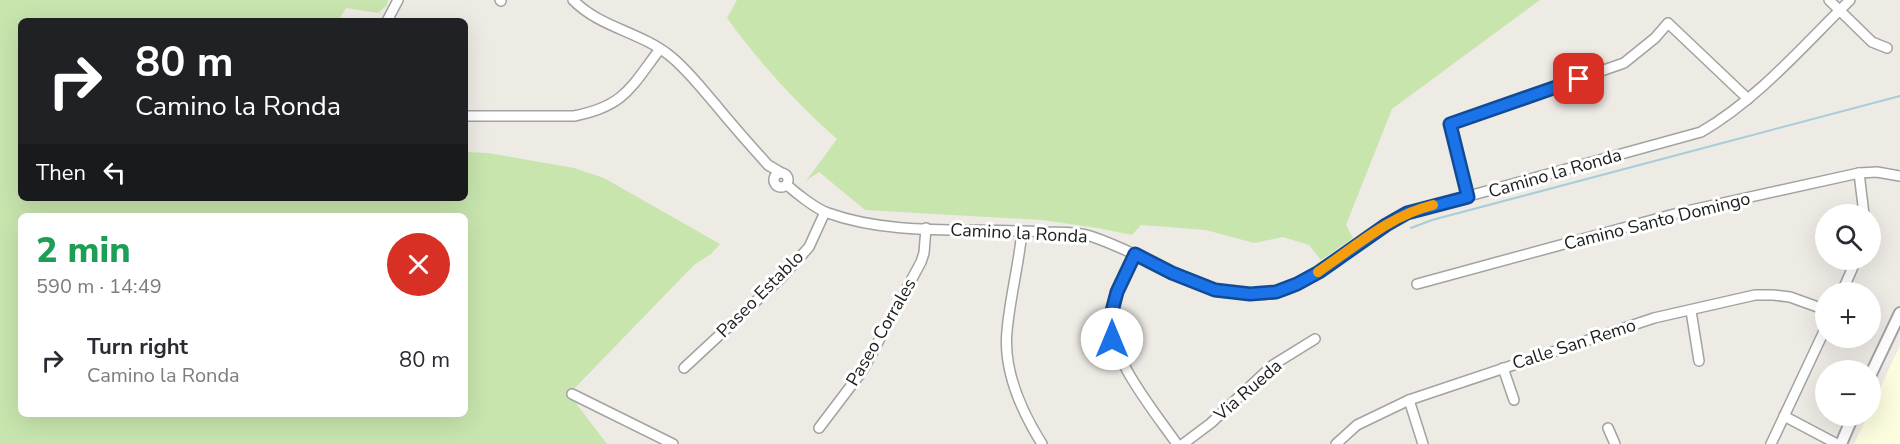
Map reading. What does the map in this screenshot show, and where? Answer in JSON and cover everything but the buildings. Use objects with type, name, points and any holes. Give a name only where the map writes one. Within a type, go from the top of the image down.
[{"type":"street","points":[[389,18],[398,0]]},
{"type":"street","name":"Camino la Ronda","points":[[573,0],[579,7],[660,49],[689,73],[768,165],[768,169],[777,175],[784,172],[789,180],[787,185],[825,212],[871,225],[1088,235],[1215,290],[1250,294],[1276,292],[1297,284],[1319,272],[1407,213],[1701,132],[1725,118],[1748,99],[1850,0]]},
{"type":"street","points":[[1829,0],[1872,42],[1887,48]]},
{"type":"street","points":[[1468,197],[1450,124],[1624,63],[1668,23],[1748,99]]},
{"type":"street","points":[[468,116],[574,116],[590,113],[611,104],[631,89],[660,49]]},
{"type":"street","name":"Camino Santo Domingo","points":[[1417,284],[1678,213],[1859,173],[1877,172],[1900,176]]},
{"type":"street","points":[[1859,173],[1863,204]]},
{"type":"street","name":"Paseo Establo","points":[[684,368],[782,277],[809,247],[825,212]]},
{"type":"street","name":"Paseo Corrales","points":[[819,428],[856,380],[921,262],[926,228]]},
{"type":"street","points":[[1022,231],[1007,333],[1008,368],[1028,421],[1042,444]]},
{"type":"street","points":[[1135,254],[1117,292],[1111,315],[1112,339],[1124,367],[1177,444]]},
{"type":"street","name":"Calle San Remo","points":[[1336,444],[1357,425],[1409,400],[1654,318],[1755,296],[1790,297],[1815,306]]},
{"type":"street","points":[[1691,310],[1700,360]]},
{"type":"street","points":[[1878,360],[1900,313]]},
{"type":"street","name":"Via Rueda","points":[[1183,444],[1210,423],[1273,365],[1315,339]]},
{"type":"street","points":[[1771,444],[1816,348]]},
{"type":"street","points":[[1503,368],[1514,400]]},
{"type":"street","points":[[572,394],[674,444]]},
{"type":"street","points":[[1409,400],[1424,444]]},
{"type":"street","points":[[1784,416],[1839,444],[1848,426]]},
{"type":"street","points":[[1608,428],[1616,444]]},
{"type":"shaded area","points":[[1900,345],[1900,444],[1854,444],[1862,426],[1881,426],[1881,386]]},
{"type":"green space","points":[[0,0],[388,0],[387,5],[378,13],[346,8],[340,18],[18,18],[18,201],[468,201],[468,152],[488,153],[574,168],[604,178],[720,244],[711,254],[694,265],[569,394],[607,444],[0,444]]},
{"type":"green space","points":[[737,0],[1540,0],[1392,109],[1346,225],[1353,238],[1321,260],[1309,245],[1283,237],[1254,243],[1206,230],[1141,225],[1132,235],[1042,220],[865,210],[819,172],[806,181],[837,139],[779,82],[727,18]]},
{"type":"waterway","points":[[1411,228],[1432,220],[1900,96]]},
{"type":"slow traffic","points":[[1318,272],[1386,225],[1407,213],[1433,205]]},
{"type":"route","points":[[1112,339],[1111,315],[1117,292],[1135,254],[1172,273],[1215,290],[1250,294],[1276,292],[1297,284],[1319,272],[1407,213],[1468,197],[1450,124],[1579,79]]}]
